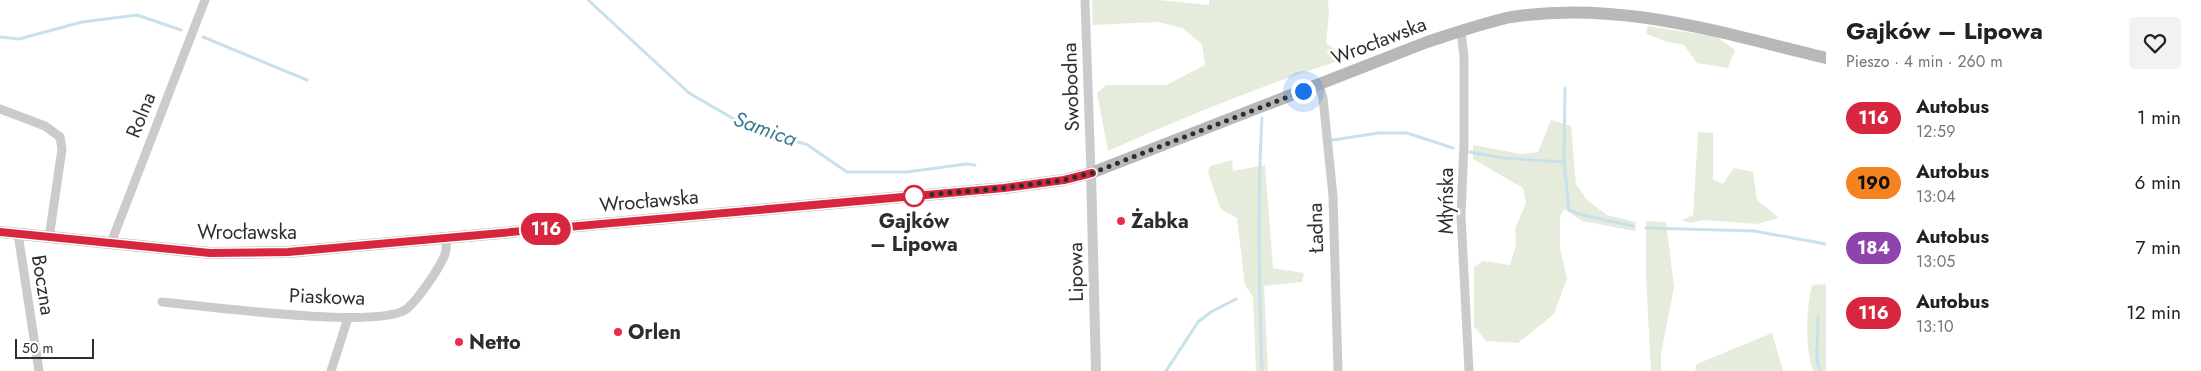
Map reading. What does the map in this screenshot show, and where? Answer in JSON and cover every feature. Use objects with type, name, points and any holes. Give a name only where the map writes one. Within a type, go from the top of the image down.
[{"type":"main road","name":"Wrocławska","points":[[0,232],[210,253],[243,254],[446,239],[1004,188],[1064,180],[1092,173],[1461,31],[1512,17],[1546,13],[1603,11],[1681,21],[1826,58]]},
{"type":"street","name":"Rolna","points":[[111,243],[205,0]]},
{"type":"street","name":"Swobodna","points":[[1085,0],[1092,173]]},
{"type":"street","name":"Młyńska","points":[[1461,31],[1464,57],[1461,216],[1469,371]]},
{"type":"street","name":"Ładna","points":[[1319,85],[1324,98],[1333,196],[1338,371]]},
{"type":"street","points":[[0,109],[45,126],[60,137],[62,148],[49,238]]},
{"type":"street","name":"Lipowa","points":[[1092,173],[1096,371]]},
{"type":"street","name":"Boczna","points":[[18,234],[39,371]]},
{"type":"street","name":"Piaskowa","points":[[162,302],[348,318],[391,314],[404,310],[413,302],[444,257],[446,239]]},
{"type":"street","points":[[331,371],[348,318]]},
{"type":"green space","points":[[1092,0],[1158,0],[1209,5],[1209,0],[1328,0],[1329,13],[1326,43],[1348,58],[1226,101],[1108,151],[1097,93],[1106,85],[1166,85],[1205,65],[1202,44],[1182,28],[1158,22],[1093,25]]},
{"type":"green space","points":[[1648,26],[1717,37],[1735,50],[1728,68],[1697,63],[1684,45],[1668,42],[1646,34]]},
{"type":"green space","points":[[1551,120],[1571,126],[1576,184],[1587,200],[1607,215],[1636,222],[1635,231],[1582,221],[1564,209],[1560,216],[1560,248],[1567,278],[1554,314],[1518,343],[1486,341],[1474,326],[1474,267],[1483,261],[1510,265],[1516,245],[1515,228],[1526,203],[1523,188],[1473,159],[1473,145],[1521,154],[1538,152]]},
{"type":"green space","points":[[1698,132],[1713,133],[1713,179],[1723,184],[1734,168],[1753,172],[1757,200],[1779,218],[1757,224],[1703,220],[1691,223],[1682,220],[1693,215]]},
{"type":"green space","points":[[1232,160],[1233,171],[1265,165],[1273,268],[1304,273],[1302,282],[1264,286],[1268,371],[1256,371],[1253,297],[1245,285],[1237,218],[1221,209],[1208,173],[1210,166]]},
{"type":"green space","points":[[1646,221],[1666,222],[1674,287],[1661,354],[1661,371],[1651,371],[1646,276]]},
{"type":"green space","points":[[1826,284],[1826,371],[1813,371],[1810,362],[1808,340],[1810,294],[1812,285]]},
{"type":"green space","points":[[1772,333],[1783,371],[1695,371],[1697,364]]},
{"type":"waterway","name":"Samica","points":[[588,0],[689,93],[761,133],[806,144],[847,172],[907,172],[966,164],[975,165]]},
{"type":"waterway","points":[[0,37],[19,39],[82,22],[137,15],[181,30]]},
{"type":"waterway","points":[[203,37],[307,80]]},
{"type":"waterway","points":[[1565,88],[1564,162],[1569,210],[1582,215],[1633,226]]},
{"type":"waterway","points":[[1262,118],[1259,244],[1262,371]]},
{"type":"waterway","points":[[1333,140],[1378,133],[1407,133],[1453,148]]},
{"type":"waterway","points":[[1470,152],[1502,158],[1564,162]]},
{"type":"waterway","points":[[1646,228],[1754,231],[1826,244]]},
{"type":"waterway","points":[[1166,371],[1198,322],[1211,312],[1236,299]]},
{"type":"waterway","points":[[1818,317],[1817,360],[1820,371]]},
{"type":"bus line","name":"116","points":[[0,232],[210,253],[288,252],[1004,188],[1064,180],[1092,173]]},
{"type":"place","name":"Gajków – Lipowa","points":[[914,196]]},
{"type":"place","name":"Żabka","points":[[1121,221]]},
{"type":"place","name":"Orlen","points":[[618,332]]},
{"type":"place","name":"Netto","points":[[459,342]]},
{"type":"route","points":[[914,196],[1004,188],[1064,180],[1092,173],[1303,91]]}]
